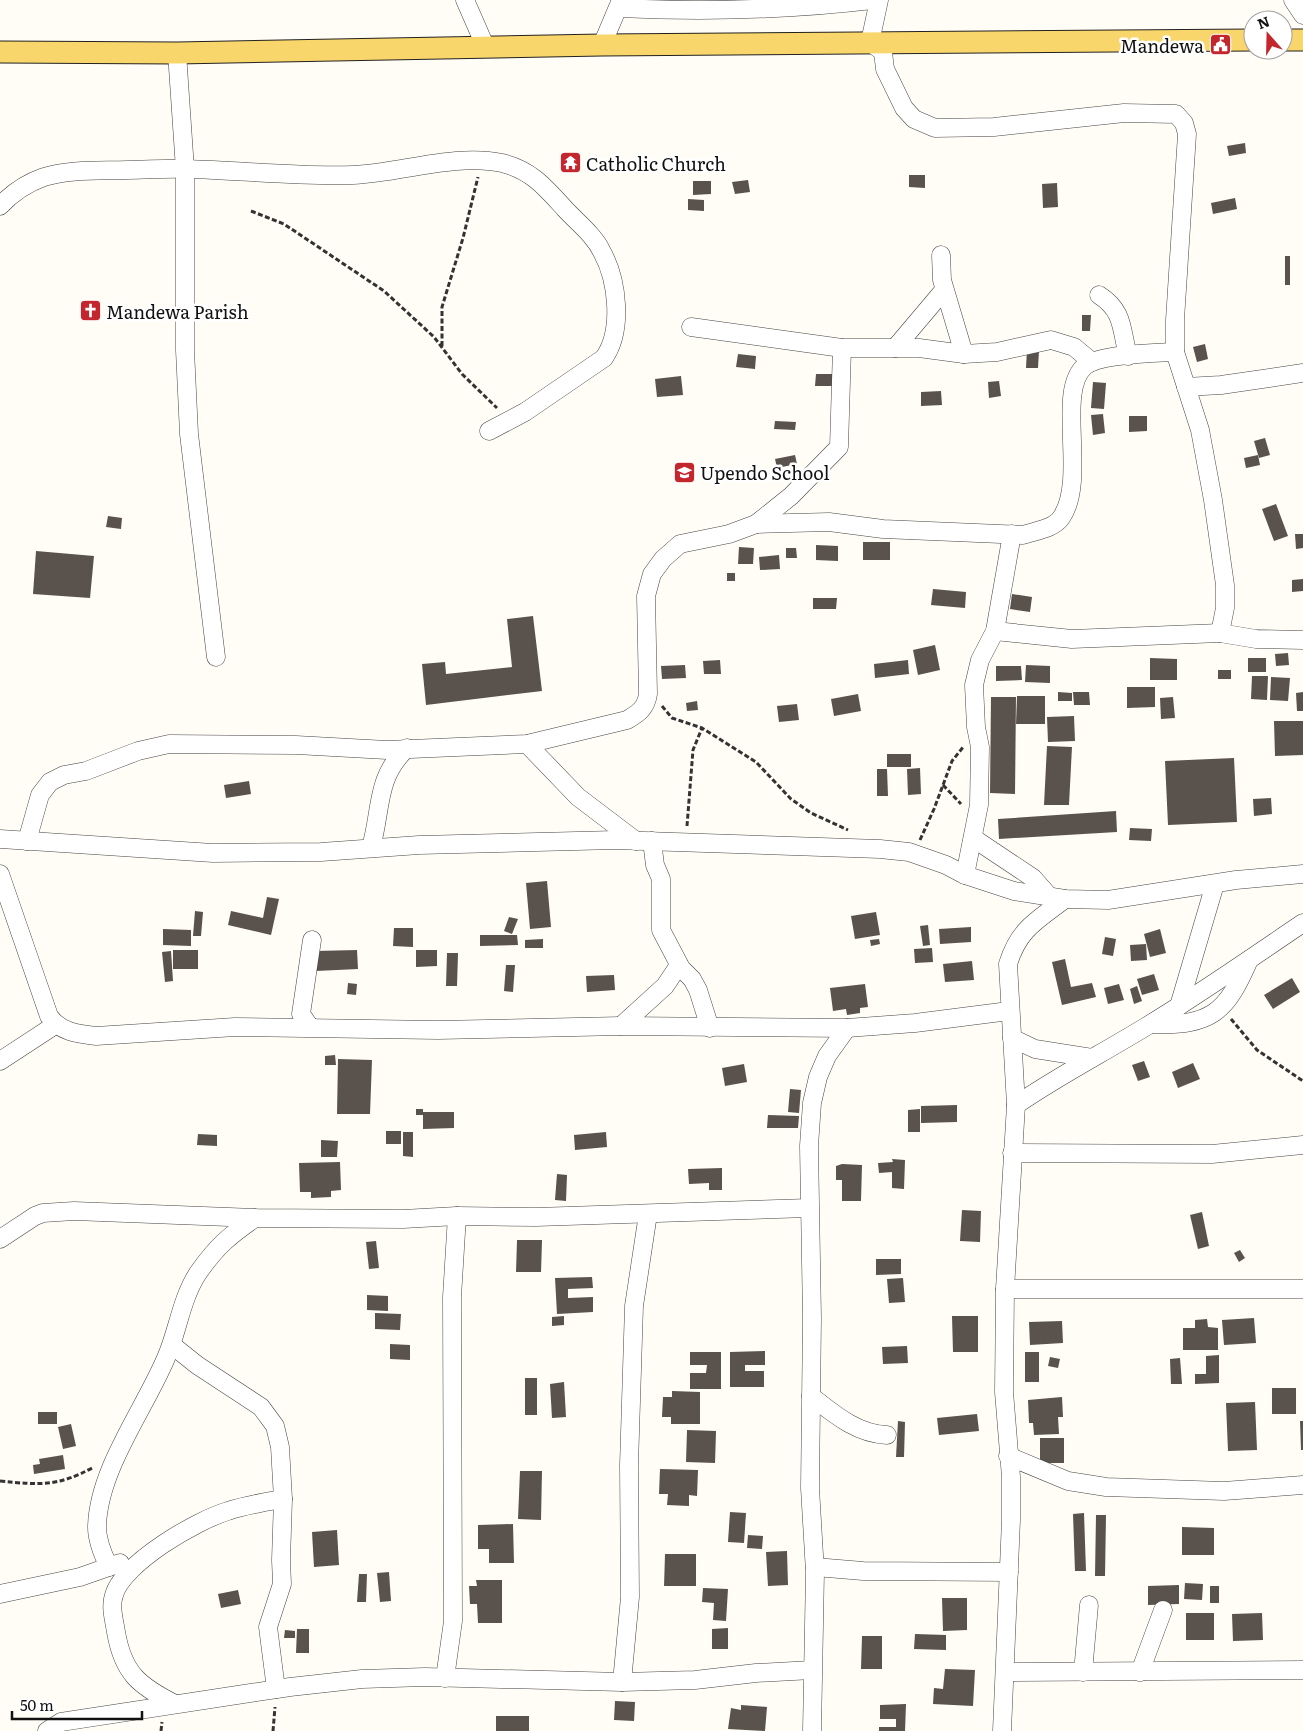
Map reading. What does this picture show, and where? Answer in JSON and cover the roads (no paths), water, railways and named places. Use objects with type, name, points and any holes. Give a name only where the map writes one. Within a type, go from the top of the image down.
[{"type":"main road","points":[[0,52],[177,53],[602,45],[1243,40]]},
{"type":"street","points":[[465,0],[486,48]]},
{"type":"street","points":[[602,45],[620,4],[664,10],[780,9],[872,0]]},
{"type":"street","points":[[879,0],[870,42],[883,52],[885,69],[904,108],[914,119],[925,125],[936,128],[994,128],[1124,113],[1168,113],[1181,118],[1187,134],[1175,320],[1176,352],[1200,430],[1208,470],[1225,585],[1225,608],[1220,633]]},
{"type":"street","points":[[1294,0],[1303,15]]},
{"type":"street","points":[[177,53],[186,169],[185,350],[189,434],[216,657]]},
{"type":"street","points":[[0,206],[11,194],[44,177],[79,171],[186,169],[246,173],[351,175],[386,173],[471,160],[500,163],[523,169],[540,181],[592,237],[602,251],[611,272],[616,330],[612,346],[604,358],[510,421],[489,431]]},
{"type":"street","points":[[941,255],[944,290],[964,354]]},
{"type":"street","points":[[895,348],[944,290]]},
{"type":"street","points":[[1099,295],[1113,306],[1118,313],[1128,356]]},
{"type":"street","points":[[691,327],[842,348],[919,348],[964,354],[997,352],[1051,340],[1074,347],[1092,362]]},
{"type":"street","points":[[27,841],[40,795],[50,782],[64,776],[86,771],[138,750],[169,744],[408,748],[528,744],[627,720],[643,709],[647,702],[649,684],[645,630],[646,596],[652,574],[669,552],[680,544],[729,534],[756,524],[791,496],[839,447],[842,348]]},
{"type":"street","points":[[756,524],[829,522],[883,529],[1012,534],[1023,534],[1043,529],[1060,519],[1069,500],[1073,475],[1073,394],[1075,379],[1085,366],[1092,362],[1128,356],[1176,352]]},
{"type":"street","points":[[1186,387],[1221,385],[1303,373]]},
{"type":"street","points":[[965,875],[979,805],[980,747],[976,727],[974,685],[980,660],[995,630],[1012,534]]},
{"type":"street","points":[[995,630],[1072,639],[1220,633],[1256,639],[1303,640]]},
{"type":"street","points":[[528,744],[578,797],[644,841],[661,879],[661,930],[679,965],[692,979],[698,990],[710,1028]]},
{"type":"street","points":[[371,847],[382,789],[396,759],[408,748]]},
{"type":"street","points":[[973,838],[1033,878],[1048,895]]},
{"type":"street","points":[[0,839],[213,853],[321,852],[371,847],[517,841],[644,841],[872,849],[916,854],[946,865],[965,875],[1014,891],[1065,899],[1108,900],[1214,884],[1303,874]]},
{"type":"street","points":[[0,874],[46,1008],[55,1025],[82,1035],[96,1036],[235,1026],[438,1030],[621,1026],[847,1028],[915,1024],[1009,1011]]},
{"type":"street","points":[[1179,1006],[1214,884]]},
{"type":"street","points":[[1002,1731],[1007,1672],[1011,1511],[1004,1392],[1005,1289],[1016,1105],[1009,1011],[1008,964],[1013,946],[1023,932],[1065,899]]},
{"type":"street","points":[[1016,1105],[1058,1076],[1152,1024],[1303,923]]},
{"type":"street","points":[[310,1027],[301,1014],[312,940]]},
{"type":"street","points":[[1152,1024],[1192,1023],[1224,1005],[1237,987],[1249,960]]},
{"type":"street","points":[[621,1026],[665,986],[679,965]]},
{"type":"street","points":[[0,1061],[55,1025]]},
{"type":"street","points":[[812,1731],[814,1567],[810,1488],[809,1146],[812,1103],[818,1077],[827,1056],[847,1028]]},
{"type":"street","points":[[1012,1038],[1035,1048],[1092,1058]]},
{"type":"street","points":[[1012,1153],[1212,1154],[1303,1145]]},
{"type":"street","points":[[0,1239],[35,1216],[57,1212],[255,1218],[403,1219],[456,1216],[536,1217],[648,1214],[809,1208]]},
{"type":"street","points":[[622,1682],[630,1597],[629,1465],[634,1306],[648,1214]]},
{"type":"street","points":[[445,1678],[453,1621],[452,1297],[456,1216]]},
{"type":"street","points":[[109,1567],[103,1554],[97,1528],[100,1506],[109,1475],[172,1345],[176,1324],[197,1275],[224,1240],[255,1218]]},
{"type":"street","points":[[1005,1289],[1303,1289]]},
{"type":"street","points":[[172,1345],[197,1365],[261,1407],[275,1426],[280,1447],[283,1499],[282,1584],[268,1627],[276,1689]]},
{"type":"street","points":[[811,1396],[840,1418],[860,1430],[874,1435],[888,1436]]},
{"type":"street","points":[[1008,1456],[1068,1481],[1106,1487],[1224,1491],[1303,1485]]},
{"type":"street","points":[[0,1594],[80,1577],[159,1547],[208,1519],[227,1511],[283,1499]]},
{"type":"street","points":[[159,1547],[126,1574],[114,1593],[111,1606],[119,1651],[133,1676],[145,1689],[174,1704]]},
{"type":"street","points":[[814,1567],[863,1571],[1009,1572]]},
{"type":"street","points":[[1083,1672],[1090,1605]]},
{"type":"street","points":[[1140,1672],[1163,1610]]},
{"type":"street","points":[[47,1731],[61,1722],[276,1689],[362,1679],[445,1678],[622,1682],[695,1680],[756,1673],[812,1670]]},
{"type":"street","points":[[1007,1672],[1303,1670]]},
{"type":"place","name":"Mandewa","points":[[1220,45]]},
{"type":"place","name":"Catholic Church","points":[[570,163]]},
{"type":"place","name":"Mandewa Parish","points":[[90,311]]},
{"type":"place","name":"Upendo School","points":[[684,472]]}]
